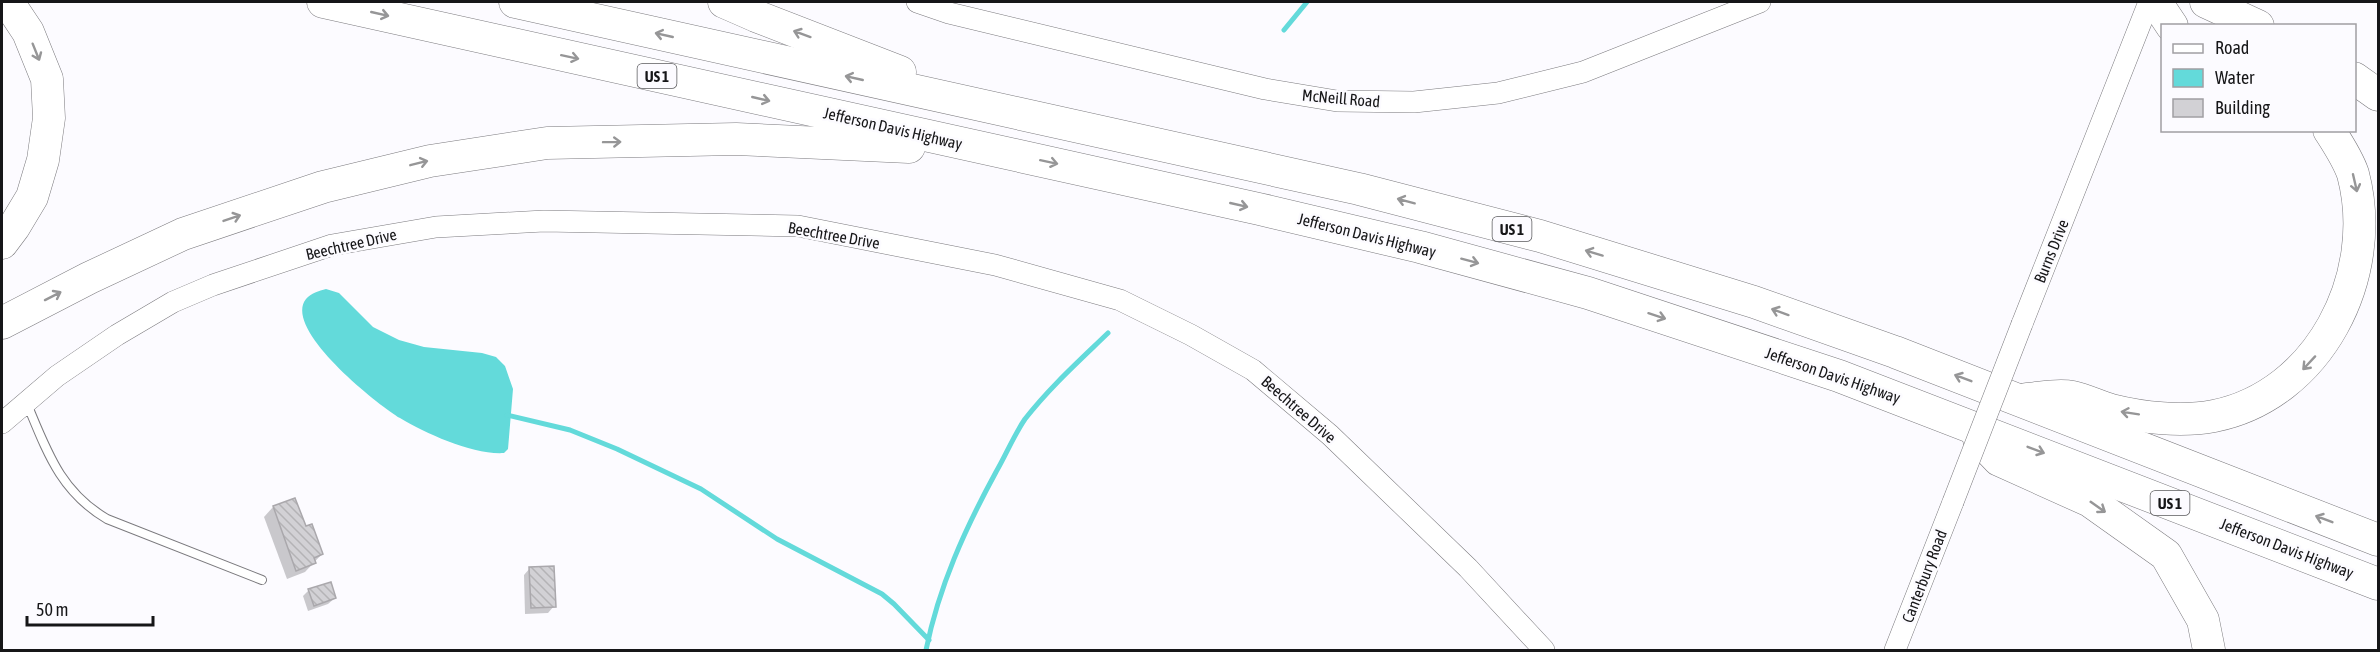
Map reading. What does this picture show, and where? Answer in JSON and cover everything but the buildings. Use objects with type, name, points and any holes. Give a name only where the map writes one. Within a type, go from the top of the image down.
[{"type":"highway","points":[[2,243],[32,197],[43,160],[49,118],[47,79],[28,32],[8,2]]},
{"type":"highway","name":"Jefferson Davis Highway","points":[[323,2],[1420,247],[1588,293],[1839,376],[2379,584]]},
{"type":"highway","name":"US 1","points":[[515,2],[1359,189],[1540,236],[1754,302],[1895,352],[2379,540]]},
{"type":"highway","points":[[724,2],[993,109]]},
{"type":"highway","points":[[2156,2],[2171,24]]},
{"type":"highway","points":[[2206,2],[2254,24]]},
{"type":"highway","points":[[2356,79],[2379,95]]},
{"type":"highway","points":[[2018,400],[2070,396],[2112,410],[2181,419],[2214,416],[2236,409],[2292,381],[2328,341],[2343,313],[2356,274],[2362,244],[2360,209],[2354,174],[2331,132]]},
{"type":"highway","points":[[2,323],[89,278],[183,234],[323,187],[430,161],[547,143],[714,140],[992,150]]},
{"type":"highway","points":[[1962,422],[1999,460],[2090,501],[2166,555],[2203,620],[2208,651]]},
{"type":"street","name":"McNeill Road","points":[[917,2],[951,7],[1265,89],[1337,100],[1414,102],[1498,93],[1583,72],[1760,2]]},
{"type":"street","name":"Burns Drive","points":[[1953,502],[2149,2]]},
{"type":"street","name":"Beechtree Drive","points":[[4,420],[57,376],[117,335],[173,302],[213,285],[332,245],[436,227],[544,221],[798,226],[995,265],[1120,300],[1202,341],[1253,370],[1330,435],[1468,568],[1544,651]]},
{"type":"street","name":"Canterbury Road","points":[[1895,651],[1953,502]]},
{"type":"lane","points":[[4,420],[30,411],[58,473],[80,499],[107,519],[262,580]]},
{"type":"water","points":[[326,289],[339,293],[373,327],[399,340],[424,347],[482,353],[496,357],[505,366],[513,389],[508,449],[504,453],[478,451],[437,437],[400,418],[354,383],[319,346],[307,328],[302,312],[308,297]]},
{"type":"waterway","points":[[1284,30],[1307,2]]},
{"type":"waterway","points":[[926,650],[931,626],[954,558],[1017,432],[1044,396],[1108,333]]},
{"type":"waterway","points":[[507,415],[570,430],[617,449],[701,489],[777,539],[882,594],[929,640]]}]
